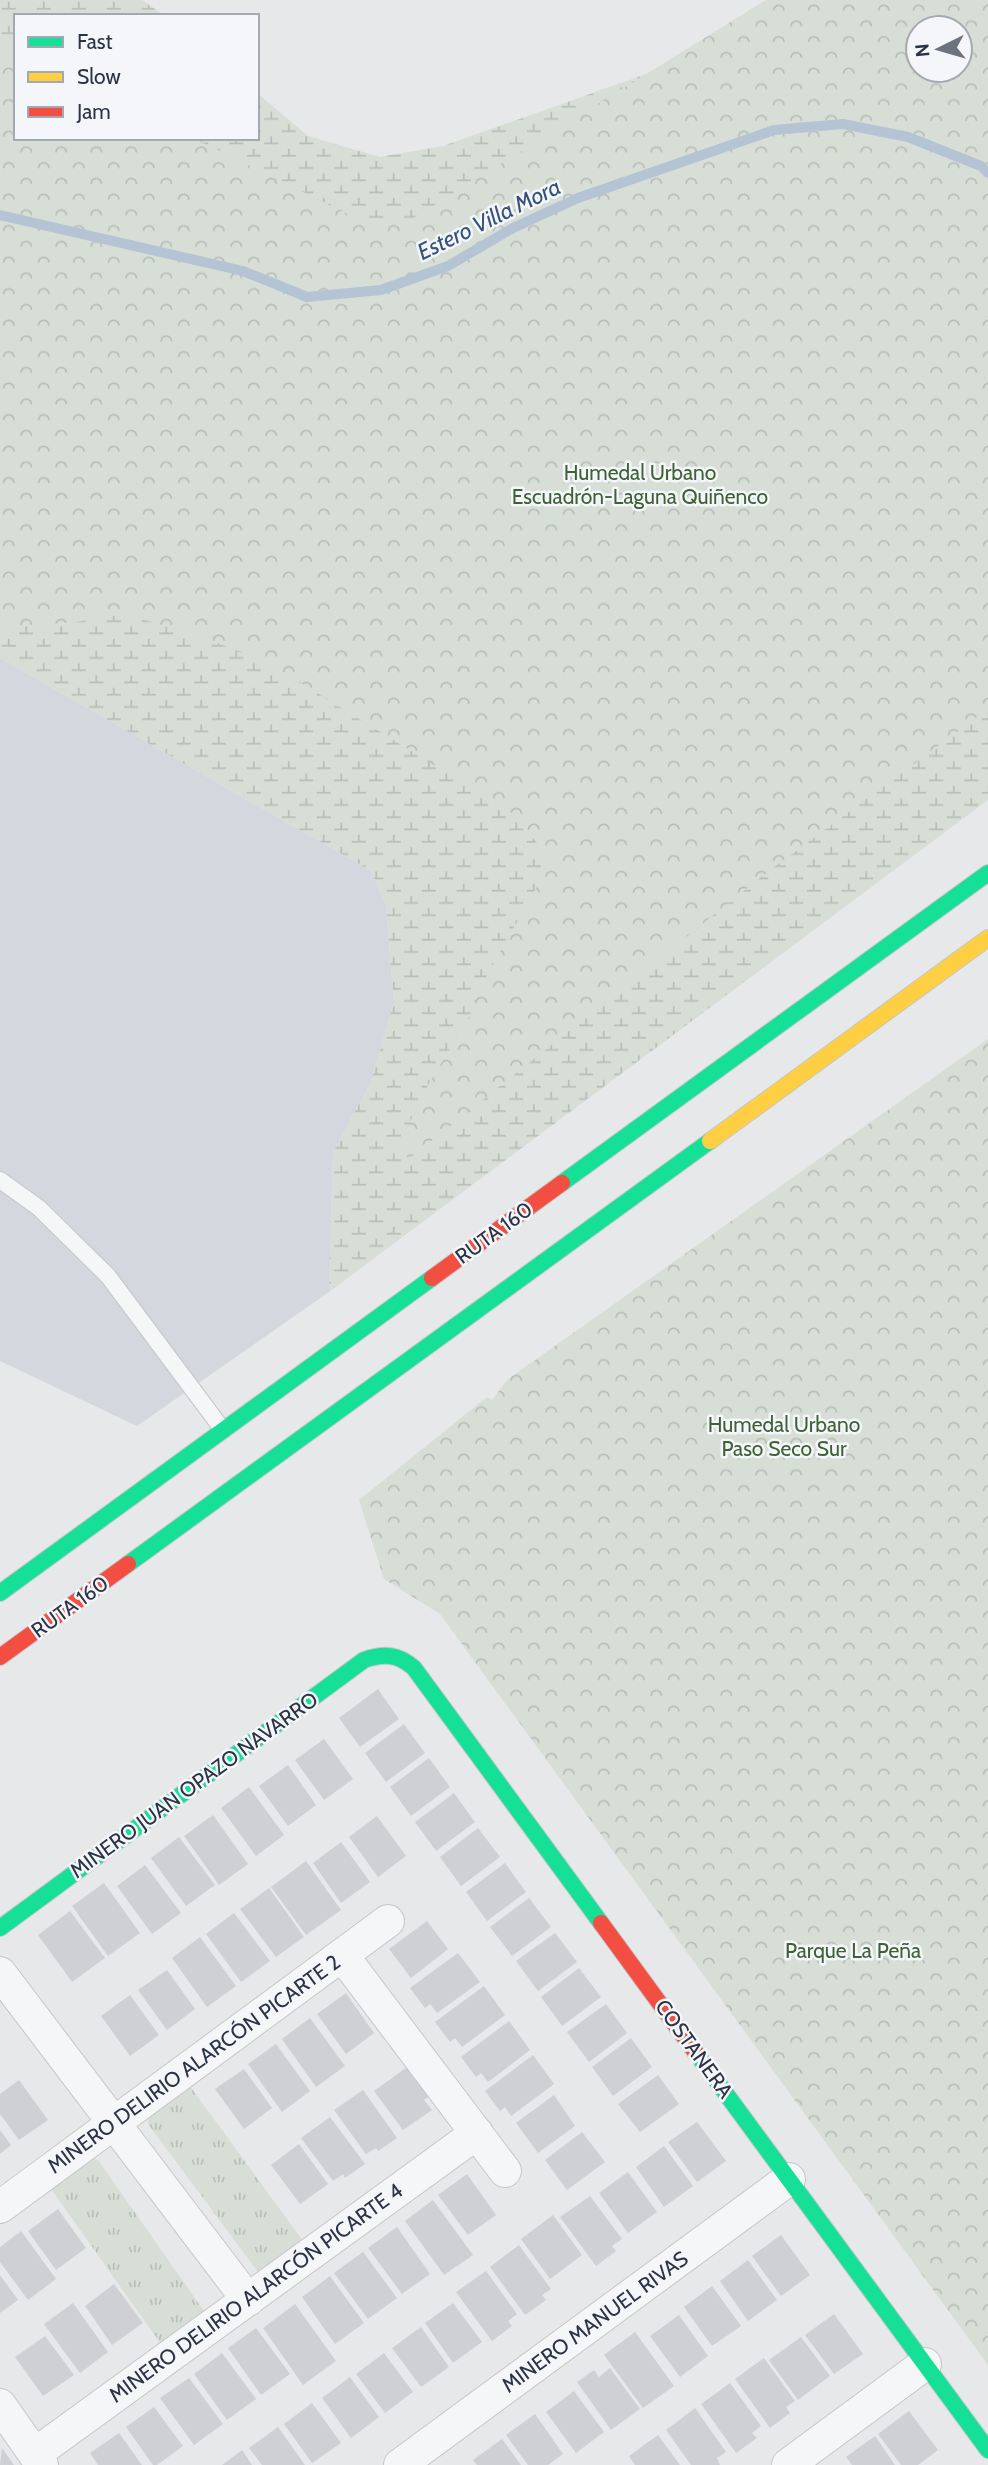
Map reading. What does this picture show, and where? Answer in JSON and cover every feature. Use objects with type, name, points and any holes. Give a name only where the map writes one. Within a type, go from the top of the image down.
[{"type":"main road","name":"RUTA 160","points":[[0,1593],[988,873]]},
{"type":"main road","name":"RUTA 160","points":[[0,1657],[988,938]]},
{"type":"main road","name":"MINERO JUAN OPAZO NAVARRO","points":[[0,1927],[364,1660],[378,1654],[394,1654]]},
{"type":"main road","name":"COSTANERA","points":[[394,1654],[414,1668],[988,2450]]},
{"type":"street","name":"MINERO DELIRIO ALARCÓN PICARTE 2","points":[[0,2207],[388,1921]]},
{"type":"street","points":[[342,1955],[505,2171]]},
{"type":"street","points":[[0,1973],[248,2300]]},
{"type":"street","name":"MINERO DELIRIO ALARCÓN PICARTE 4","points":[[38,2460],[248,2300],[477,2133]]},
{"type":"street","name":"MINERO MANUEL RIVAS","points":[[400,2465],[789,2179]]},
{"type":"street","points":[[788,2465],[925,2364]]},
{"type":"street","points":[[0,2405],[38,2460]]},
{"type":"lane","points":[[0,1180],[40,1208],[108,1276],[223,1430]]},
{"type":"shaded area","points":[[0,658],[371,871],[386,906],[394,1002],[370,1084],[333,1152],[329,1292],[137,1426],[0,1361]]},
{"type":"green space","name":"Humedal Urbano Escuadrón-Laguna Quiñenco","points":[[0,0],[142,0],[162,14],[14,14],[14,140],[259,140],[259,95],[308,136],[380,157],[443,146],[804,18],[988,0],[988,800],[329,1292],[333,1152],[370,1084],[394,1002],[386,906],[371,871],[0,658]]},
{"type":"green space","name":"Humedal Urbano Escuadrón-Laguna Quiñenco","points":[[766,0],[988,0],[988,709],[761,877],[409,1159],[401,1149],[401,1140],[428,1085],[467,1021],[487,975],[544,874],[538,844],[513,814],[277,668],[213,641],[126,614],[76,622],[0,628],[0,45],[14,52],[14,140],[197,140],[350,215],[388,221],[412,219]]},
{"type":"green space","name":"Humedal Urbano Paso Seco Sur","points":[[988,1039],[988,2365],[440,1614],[384,1579],[359,1500],[487,1397],[492,1400],[507,1380]]},
{"type":"green space","points":[[189,2085],[306,2245],[267,2273],[258,2272],[148,2124],[148,2117]]},
{"type":"green space","points":[[90,2158],[98,2160],[204,2311],[205,2317],[163,2347],[49,2186]]},
{"type":"building","points":[[378,1689],[399,1719],[360,1747],[339,1718]]},
{"type":"building","points":[[404,1724],[425,1753],[386,1782],[365,1753]]},
{"type":"building","points":[[324,1739],[353,1779],[324,1800],[295,1760]]},
{"type":"building","points":[[429,1758],[450,1787],[411,1816],[390,1787]]},
{"type":"building","points":[[288,1765],[316,1805],[288,1826],[259,1786]]},
{"type":"building","points":[[249,1787],[284,1835],[256,1856],[221,1808]]},
{"type":"building","points":[[454,1793],[475,1822],[436,1851],[415,1822]]},
{"type":"building","points":[[213,1815],[248,1864],[219,1885],[184,1836]]},
{"type":"building","points":[[377,1816],[406,1856],[378,1877],[349,1837]]},
{"type":"building","points":[[478,1828],[500,1857],[461,1886],[440,1857]]},
{"type":"building","points":[[179,1837],[215,1885],[186,1906],[151,1858]]},
{"type":"building","points":[[341,1842],[370,1882],[341,1903],[313,1863]]},
{"type":"building","points":[[306,1861],[341,1910],[306,1935],[271,1887]]},
{"type":"building","points":[[505,1863],[526,1892],[487,1921],[466,1892]]},
{"type":"building","points":[[145,1865],[181,1913],[152,1934],[117,1886]]},
{"type":"building","points":[[104,1883],[140,1933],[108,1956],[72,1906]]},
{"type":"building","points":[[269,1888],[304,1937],[276,1957],[240,1909]]},
{"type":"building","points":[[529,1898],[551,1927],[512,1956],[490,1927]]},
{"type":"building","points":[[70,1911],[105,1958],[72,1982],[38,1935]]},
{"type":"building","points":[[234,1913],[270,1961],[241,1982],[206,1934]]},
{"type":"building","points":[[427,1921],[448,1949],[411,1978],[389,1949]]},
{"type":"building","points":[[555,1933],[577,1962],[538,1991],[516,1961]]},
{"type":"building","points":[[200,1937],[236,1986],[207,2007],[172,1958]]},
{"type":"building","points":[[458,1953],[480,1982],[437,2013],[430,2004],[425,2008],[410,1988]]},
{"type":"building","points":[[579,1968],[601,1997],[562,2026],[541,1997]]},
{"type":"building","points":[[167,1970],[195,2009],[167,2030],[138,1990]]},
{"type":"building","points":[[484,1986],[505,2015],[462,2047],[455,2038],[450,2042],[435,2022]]},
{"type":"building","points":[[346,1993],[374,2033],[346,2054],[317,2014]]},
{"type":"building","points":[[130,1995],[159,2035],[130,2056],[101,2016]]},
{"type":"building","points":[[606,2004],[627,2033],[589,2062],[567,2032]]},
{"type":"building","points":[[310,2018],[345,2066],[316,2087],[282,2039]]},
{"type":"building","points":[[509,2021],[530,2050],[488,2082],[481,2073],[476,2077],[461,2057]]},
{"type":"building","points":[[631,2038],[652,2067],[613,2096],[592,2067]]},
{"type":"building","points":[[276,2044],[310,2091],[282,2112],[248,2064]]},
{"type":"building","points":[[533,2055],[554,2084],[511,2116],[505,2107],[500,2111],[485,2091]]},
{"type":"building","points":[[410,2065],[431,2095],[424,2100],[432,2110],[403,2130],[374,2091]]},
{"type":"building","points":[[244,2069],[272,2108],[244,2129],[215,2089]]},
{"type":"building","points":[[658,2075],[679,2104],[640,2132],[618,2104]]},
{"type":"building","points":[[19,2080],[48,2120],[19,2140],[0,2114],[0,2094]]},
{"type":"building","points":[[363,2090],[397,2138],[378,2151],[376,2148],[366,2154],[334,2110]]},
{"type":"building","points":[[554,2095],[575,2126],[538,2153],[516,2123]]},
{"type":"building","points":[[330,2117],[365,2164],[345,2178],[343,2174],[333,2181],[301,2138]]},
{"type":"building","points":[[697,2122],[726,2161],[697,2182],[668,2142]]},
{"type":"building","points":[[0,2130],[11,2145],[0,2154]]},
{"type":"building","points":[[582,2132],[605,2162],[567,2190],[545,2160]]},
{"type":"building","points":[[299,2144],[328,2184],[300,2204],[271,2165]]},
{"type":"building","points":[[664,2146],[693,2186],[664,2207],[636,2167]]},
{"type":"building","points":[[628,2172],[657,2212],[628,2233],[599,2193]]},
{"type":"building","points":[[467,2174],[496,2215],[468,2235],[438,2195]]},
{"type":"building","points":[[590,2196],[622,2239],[612,2246],[616,2251],[596,2266],[560,2217]]},
{"type":"building","points":[[433,2200],[473,2255],[444,2275],[405,2221]]},
{"type":"building","points":[[58,2209],[86,2248],[56,2270],[28,2231]]},
{"type":"building","points":[[553,2215],[582,2255],[550,2279],[521,2239]]},
{"type":"building","points":[[397,2227],[430,2274],[402,2294],[368,2248]]},
{"type":"building","points":[[21,2231],[56,2279],[28,2300],[0,2262],[0,2247]]},
{"type":"building","points":[[781,2235],[810,2275],[781,2296],[752,2256]]},
{"type":"building","points":[[519,2245],[551,2289],[542,2295],[546,2300],[525,2315],[490,2267]]},
{"type":"building","points":[[363,2252],[397,2298],[368,2319],[334,2273]]},
{"type":"building","points":[[748,2260],[777,2300],[748,2321],[720,2281]]},
{"type":"building","points":[[486,2271],[517,2314],[508,2321],[512,2326],[492,2341],[456,2292]]},
{"type":"building","points":[[0,2275],[18,2300],[0,2313]]},
{"type":"building","points":[[330,2276],[364,2323],[335,2344],[302,2297]]},
{"type":"building","points":[[114,2284],[143,2323],[112,2345],[85,2306]]},
{"type":"building","points":[[712,2286],[741,2326],[712,2346],[684,2307]]},
{"type":"building","points":[[73,2303],[108,2352],[80,2373],[44,2324]]},
{"type":"building","points":[[453,2303],[482,2342],[453,2363],[425,2323]]},
{"type":"building","points":[[295,2304],[336,2361],[303,2385],[263,2328]]},
{"type":"building","points":[[834,2314],[863,2354],[834,2374],[805,2335]]},
{"type":"building","points":[[679,2315],[708,2356],[680,2377],[650,2336]]},
{"type":"building","points":[[421,2327],[449,2367],[421,2387],[392,2348]]},
{"type":"building","points":[[256,2328],[290,2374],[261,2395],[228,2348]]},
{"type":"building","points":[[635,2332],[674,2386],[643,2408],[604,2355]]},
{"type":"building","points":[[45,2336],[74,2375],[43,2396],[15,2357]]},
{"type":"building","points":[[801,2337],[830,2376],[798,2400],[769,2360]]},
{"type":"building","points":[[222,2353],[256,2399],[227,2420],[194,2374]]},
{"type":"building","points":[[384,2353],[413,2392],[385,2413],[356,2374]]},
{"type":"building","points":[[764,2358],[795,2401],[786,2407],[790,2413],[770,2428],[735,2379]]},
{"type":"building","points":[[610,2368],[640,2409],[611,2430],[577,2382],[594,2370],[599,2377]]},
{"type":"building","points":[[350,2377],[379,2417],[351,2438],[322,2398]]},
{"type":"building","points":[[189,2378],[223,2424],[194,2445],[160,2398]]},
{"type":"building","points":[[730,2383],[761,2426],[752,2433],[757,2438],[736,2453],[701,2404]]},
{"type":"building","points":[[574,2391],[604,2432],[576,2453],[546,2412]]},
{"type":"building","points":[[312,2403],[341,2443],[312,2463],[284,2424]]},
{"type":"building","points":[[154,2407],[183,2446],[157,2465],[153,2465],[126,2427]]},
{"type":"building","points":[[695,2408],[726,2452],[717,2458],[720,2465],[691,2465],[666,2430]]},
{"type":"building","points":[[909,2411],[938,2450],[918,2465],[901,2465],[878,2434]]},
{"type":"building","points":[[535,2414],[563,2454],[548,2465],[528,2465],[506,2435]]},
{"type":"building","points":[[278,2427],[305,2465],[262,2465],[249,2448]]},
{"type":"building","points":[[119,2433],[142,2465],[98,2465],[90,2453]]},
{"type":"building","points":[[658,2435],[680,2465],[635,2465],[629,2456]]},
{"type":"building","points":[[875,2436],[895,2465],[852,2465],[846,2457]]},
{"type":"building","points":[[502,2439],[521,2465],[477,2465],[473,2460]]},
{"type":"building","points":[[2,2448],[14,2465],[0,2465]]},
{"type":"building","points":[[242,2450],[252,2465],[222,2465]]},
{"type":"waterway","name":"Estero Villa Mora","points":[[0,215],[243,271],[307,297],[381,290],[448,266],[513,228],[578,198],[774,130],[843,124],[908,137],[981,166],[988,173]]},
{"type":"traffic: fast","points":[[562,1183],[988,873]]},
{"type":"traffic: fast","points":[[128,1564],[710,1141]]},
{"type":"traffic: fast","points":[[0,1593],[432,1278]]},
{"type":"traffic: fast","points":[[0,1928],[364,1660],[378,1656],[396,1657],[414,1668],[601,1923]]},
{"type":"traffic: fast","points":[[696,2053],[988,2450]]},
{"type":"traffic: slow","points":[[710,1141],[988,938]]},
{"type":"traffic: jam","points":[[432,1278],[562,1183]]},
{"type":"traffic: jam","points":[[0,1657],[128,1564]]},
{"type":"traffic: jam","points":[[601,1923],[696,2053]]},
{"type":"park label","name":"Parque La Peña","points":[[853,1951]]}]
